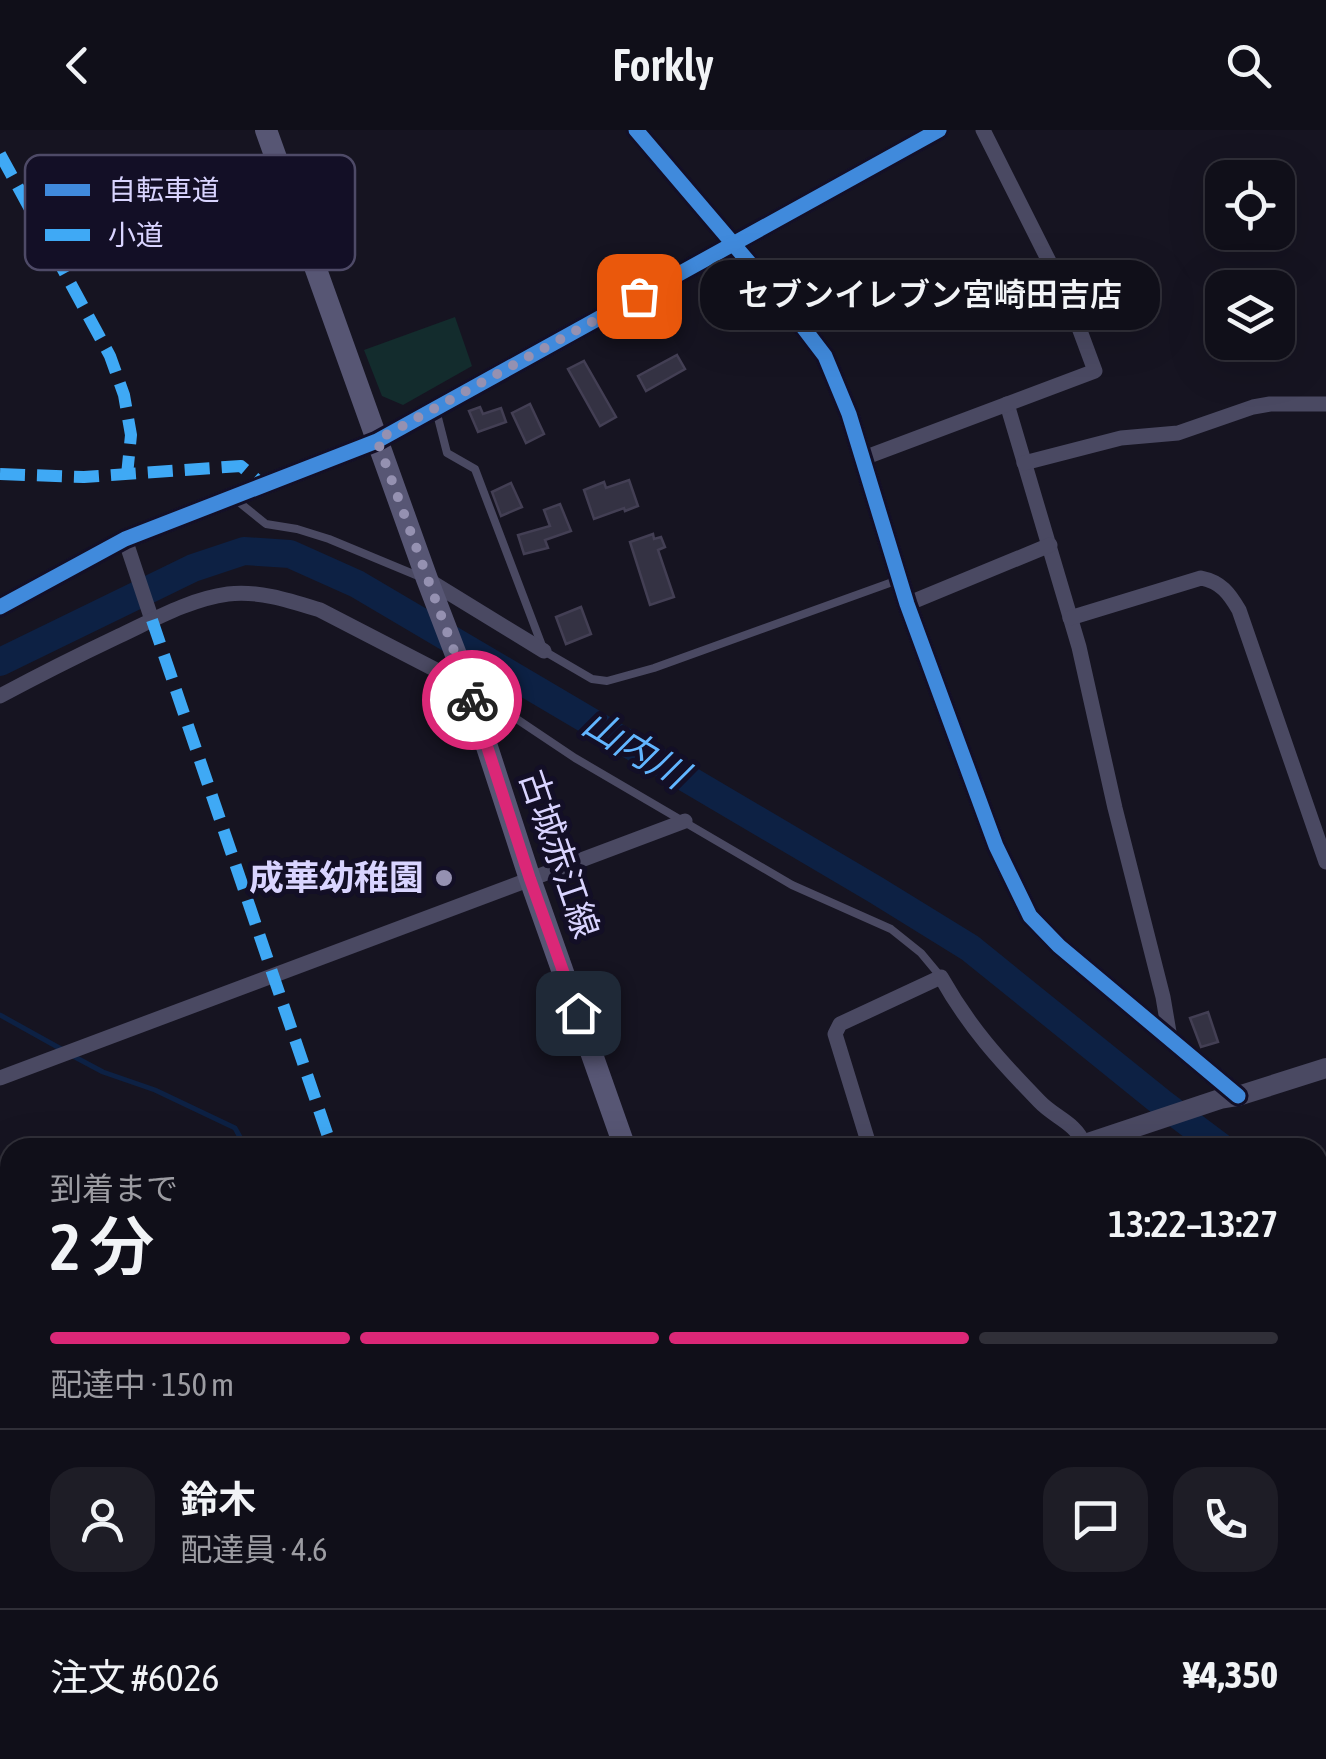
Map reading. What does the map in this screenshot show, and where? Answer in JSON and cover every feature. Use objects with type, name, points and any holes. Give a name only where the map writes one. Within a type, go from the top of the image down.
[{"type":"main road","name":"古城赤江線","points":[[266,130],[275,155]]},
{"type":"main road","name":"古城赤江線","points":[[316,270],[465,680],[621,1138]]},
{"type":"street","points":[[636,130],[825,356],[849,414],[898,580],[996,846],[1030,916],[1059,946],[1170,1038],[1229,1098]]},
{"type":"street","points":[[861,459],[1094,372],[1069,301],[983,130]]},
{"type":"street","points":[[0,606],[124,538],[377,440],[935,131]]},
{"type":"street","points":[[1007,404],[1086,677],[1170,1038]]},
{"type":"street","points":[[1024,463],[1121,438],[1178,432],[1270,404],[1326,404]]},
{"type":"street","points":[[124,538],[152,620]]},
{"type":"street","points":[[907,604],[1050,546]]},
{"type":"street","points":[[1070,618],[1201,578],[1224,587],[1239,610],[1326,862]]},
{"type":"street","points":[[429,586],[544,651]]},
{"type":"street","points":[[0,696],[152,620],[227,594],[265,596],[320,610],[465,680]]},
{"type":"street","points":[[0,1078],[685,821]]},
{"type":"street","points":[[867,1138],[835,1034],[840,1024],[941,977],[982,1041],[1044,1106],[1078,1131],[1078,1138]]},
{"type":"street","points":[[1130,1138],[1160,1120],[1326,1068]]},
{"type":"lane","points":[[436,410],[447,453],[475,469],[544,651],[592,679],[607,681],[654,668],[898,580]]},
{"type":"lane","points":[[232,496],[266,524],[329,539],[429,586]]},
{"type":"lane","points":[[465,680],[575,758],[792,885],[891,929],[921,953],[941,977]]},
{"type":"green space","points":[[455,317],[472,366],[403,405],[382,396],[364,350]]},
{"type":"building","points":[[677,355],[685,369],[646,391],[638,376]]},
{"type":"building","points":[[584,361],[616,417],[600,426],[568,369]]},
{"type":"building","points":[[530,404],[544,434],[526,443],[512,413]]},
{"type":"building","points":[[480,407],[483,414],[501,408],[506,422],[478,432],[469,411]]},
{"type":"building","points":[[629,480],[638,506],[594,519],[584,490],[604,482],[606,488]]},
{"type":"building","points":[[511,483],[522,507],[501,516],[492,492]]},
{"type":"building","points":[[560,504],[571,531],[545,540],[548,548],[524,554],[518,535],[550,526],[544,510]]},
{"type":"building","points":[[653,534],[654,539],[661,537],[665,547],[658,550],[674,597],[650,605],[630,542]]},
{"type":"building","points":[[581,607],[591,634],[566,644],[556,617]]},
{"type":"building","points":[[1208,1012],[1218,1042],[1201,1047],[1190,1018]]},
{"type":"waterway","name":"山内川","points":[[0,662],[193,568],[244,551],[290,554],[357,584],[970,948],[1209,1138]]},
{"type":"waterway","points":[[0,1015],[63,1050]]},
{"type":"waterway","points":[[73,1056],[235,1128],[240,1138]]},
{"type":"marked path","points":[[0,154],[25,200]]},
{"type":"marked path","points":[[63,270],[110,356],[124,395],[131,435],[127,475]]},
{"type":"marked path","points":[[0,474],[84,477],[241,466],[263,485]]},
{"type":"marked path","points":[[152,620],[329,1138]]},
{"type":"cycle path","points":[[636,130],[825,356],[849,414],[907,604],[996,846],[1030,916],[1059,946],[1238,1096]]},
{"type":"cycle path","points":[[0,607],[125,539],[377,441],[939,130]]},
{"type":"way so far","points":[[472,700],[377,440],[639,296]]},
{"type":"place","name":"セブンイレブン宮崎田吉店","points":[[639,296]]},
{"type":"place","name":"成華幼稚園","points":[[444,878]]},
{"type":"route","points":[[472,700],[578,1013]]}]
